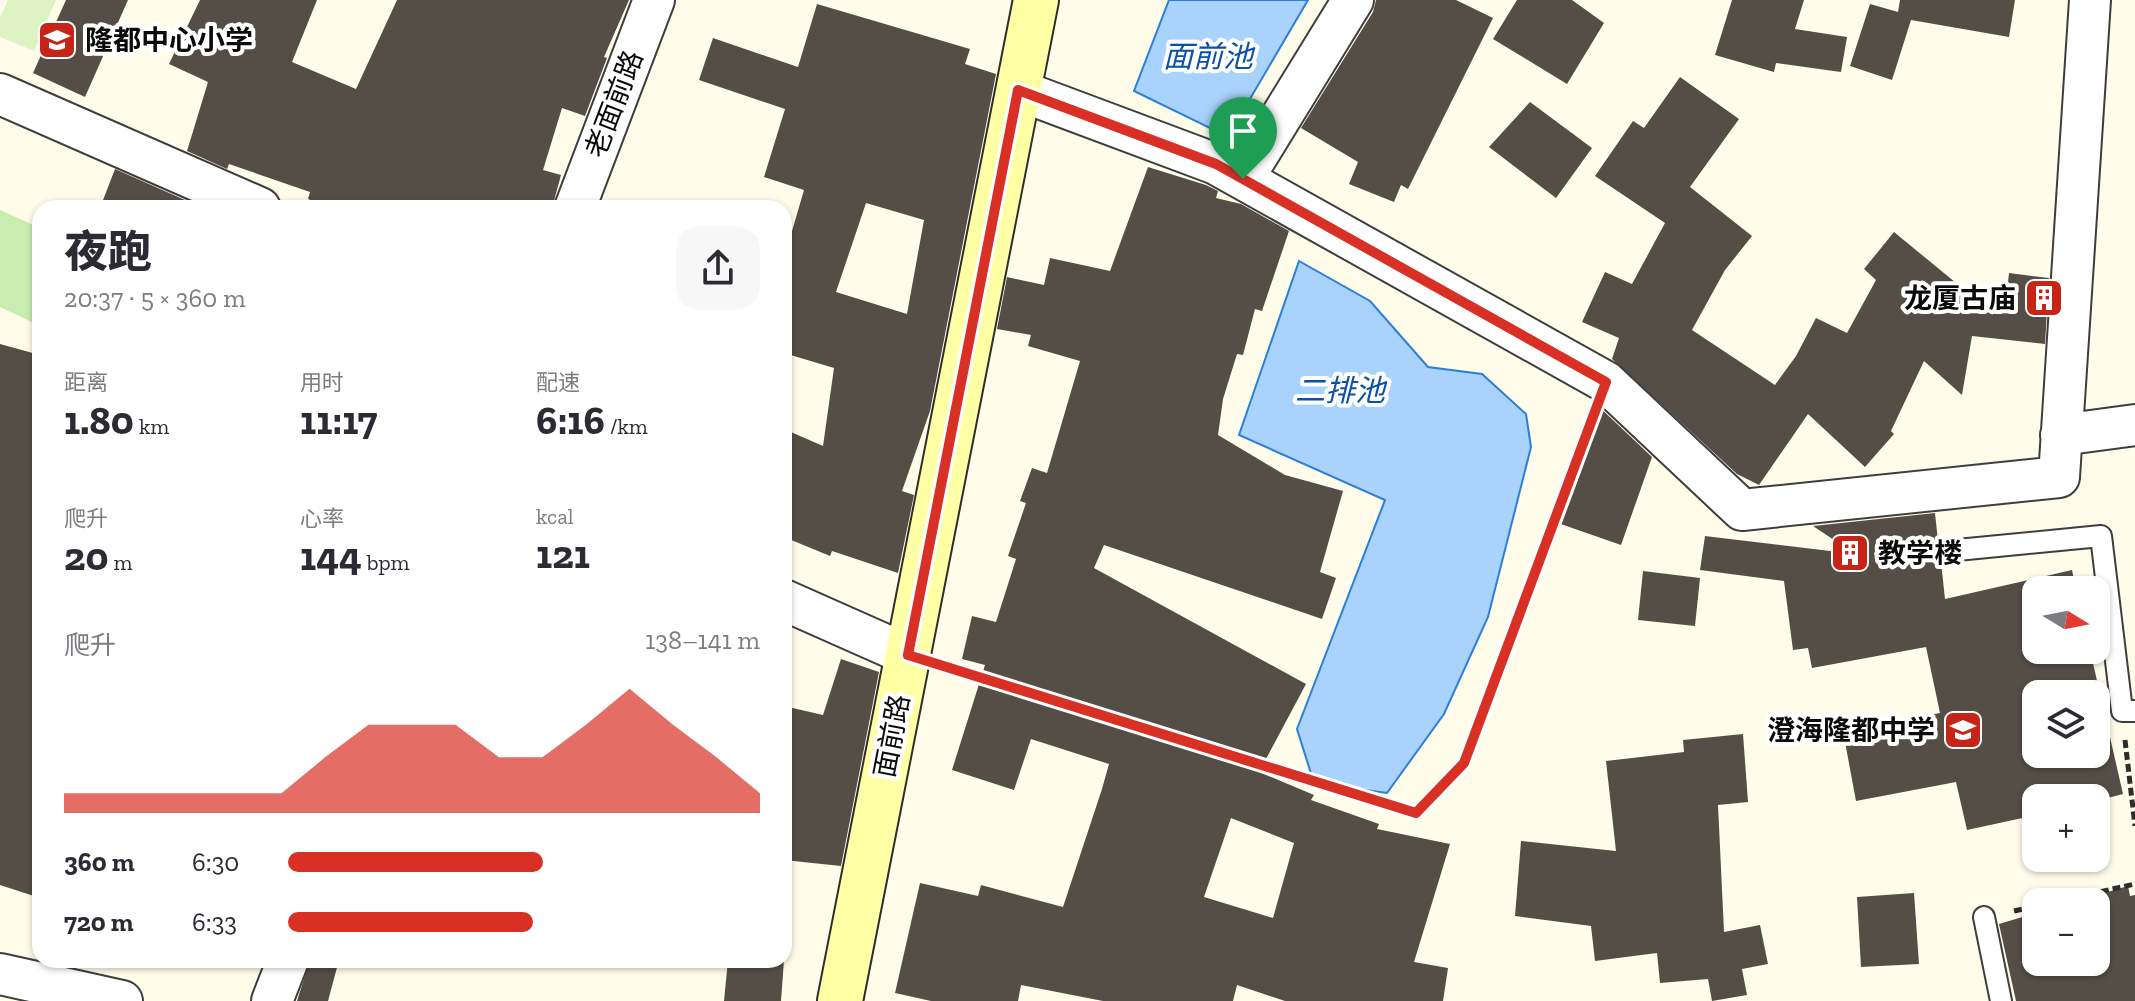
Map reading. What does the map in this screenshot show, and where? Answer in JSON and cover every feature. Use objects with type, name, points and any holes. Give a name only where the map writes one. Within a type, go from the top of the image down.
[{"type":"street","name":"老面前路","points":[[578,200],[654,0]]},
{"type":"street","name":"面前路","points":[[840,1001],[1036,0]]},
{"type":"street","points":[[1243,179],[1353,0]]},
{"type":"street","points":[[1018,90],[1216,164],[1606,382],[1742,510],[2059,477],[2090,0]]},
{"type":"street","points":[[0,94],[242,200]]},
{"type":"street","points":[[2061,435],[2135,425]]},
{"type":"street","points":[[792,604],[908,655]]},
{"type":"street","points":[[272,1001],[285,968]]},
{"type":"street","points":[[0,974],[122,1001]]},
{"type":"lane","points":[[1947,551],[2101,536],[2128,711]]},
{"type":"lane","points":[[1984,917],[2001,1001]]},
{"type":"path","points":[[908,655],[1416,813],[1464,763],[1606,382]]},
{"type":"path","points":[[2128,711],[2135,826]]},
{"type":"path","points":[[2110,890],[2135,884]]},
{"type":"green space","points":[[8,0],[56,0],[34,51],[0,37],[0,18]]},
{"type":"green space","points":[[0,210],[32,224],[32,322],[0,307]]},
{"type":"water","name":"面前池","points":[[1169,0],[1308,0],[1237,121],[1216,131],[1134,91]]},
{"type":"water","name":"二排池","points":[[1299,261],[1370,301],[1428,367],[1482,374],[1526,414],[1531,447],[1488,617],[1444,714],[1387,793],[1314,783],[1297,729],[1385,500],[1239,435]]},
{"type":"building","points":[[66,0],[128,0],[85,97],[33,73]]},
{"type":"building","points":[[200,0],[317,0],[292,62],[356,89],[397,0],[629,0],[604,57],[607,58],[585,116],[562,108],[543,170],[561,175],[554,200],[310,200],[310,192],[229,164],[227,169],[187,151],[208,82],[169,64]]},
{"type":"building","points":[[1376,0],[1456,0],[1493,18],[1408,189],[1401,185],[1394,202],[1349,184],[1358,162],[1301,128],[1373,12]]},
{"type":"building","points":[[1517,0],[1572,0],[1604,23],[1567,84],[1493,39]]},
{"type":"building","points":[[1732,0],[1804,0],[1795,29],[1847,37],[1841,72],[1776,63],[1774,72],[1715,55]]},
{"type":"building","points":[[1900,0],[2015,0],[2009,37],[1911,20],[1892,80],[1850,66],[1870,4],[1898,12]]},
{"type":"building","points":[[817,4],[970,49],[965,64],[996,74],[930,411],[902,491],[914,495],[898,573],[832,551],[830,556],[792,540],[792,432],[823,446],[834,368],[792,355],[792,231],[804,190],[764,177],[785,109],[699,80],[713,38],[798,67]],"holes":[[[866,203],[924,220],[907,314],[836,292]]]},
{"type":"building","points":[[1680,77],[1739,119],[1690,187],[1752,236],[1725,270],[1692,330],[1775,385],[1796,356],[1816,318],[1847,333],[1876,280],[1864,269],[1894,232],[1961,287],[2005,311],[2009,273],[2049,278],[2045,344],[1972,336],[1962,395],[1924,361],[1891,431],[1894,434],[1865,467],[1808,414],[1759,485],[1737,474],[1612,359],[1619,338],[1582,322],[1605,272],[1632,284],[1665,223],[1595,176],[1633,121],[1644,128]]},
{"type":"building","points":[[1530,102],[1592,148],[1556,198],[1489,147]]},
{"type":"building","points":[[1148,167],[1206,185],[1218,191],[1216,198],[1241,204],[1289,231],[1262,311],[1255,309],[1243,355],[1237,354],[1223,399],[1218,435],[1285,475],[1343,491],[1320,572],[1336,578],[1322,619],[1104,545],[1094,568],[1306,684],[1259,772],[1314,795],[1311,800],[1379,824],[1377,829],[1450,844],[1414,962],[1448,968],[1443,1001],[1285,1001],[1237,985],[1233,1001],[1103,1001],[1021,985],[1018,1001],[931,1001],[895,993],[920,883],[978,896],[981,885],[1063,907],[1102,789],[1109,764],[1031,739],[1014,790],[952,770],[985,665],[962,659],[972,616],[996,622],[1016,559],[1008,556],[1026,503],[1020,501],[1032,468],[1047,473],[1080,361],[1028,346],[1031,335],[997,329],[1007,277],[1044,285],[1050,258],[1110,271]],"holes":[[[1231,818],[1294,843],[1273,918],[1204,897]]]},
{"type":"building","points":[[115,169],[185,200],[103,200]]},
{"type":"building","points":[[0,344],[32,353],[32,895],[0,885]]},
{"type":"building","points":[[1596,404],[1652,457],[1621,545],[1555,522]]},
{"type":"building","points":[[1935,513],[1938,541],[1934,553],[1941,562],[1945,599],[2022,581],[2022,664],[2093,664],[2097,680],[2022,680],[2022,768],[2110,768],[2110,737],[2123,794],[2110,797],[2110,784],[2022,784],[2022,818],[1967,830],[1956,782],[1856,801],[1843,731],[1940,713],[1926,647],[1812,668],[1808,648],[1793,650],[1784,581],[1700,570],[1705,536],[1855,554],[1813,526]]},
{"type":"building","points":[[2072,570],[2073,576],[2046,576]]},
{"type":"building","points":[[1643,571],[1700,578],[1695,626],[1638,620]]},
{"type":"building","points":[[841,659],[879,672],[841,866],[792,861],[792,708],[823,715]]},
{"type":"building","points":[[1743,734],[1748,802],[1718,805],[1724,932],[1760,925],[1768,964],[1742,969],[1747,995],[1712,1001],[1708,979],[1660,983],[1657,953],[1595,961],[1591,926],[1515,916],[1521,841],[1616,851],[1606,761],[1684,752],[1683,740]]},
{"type":"building","points":[[2128,886],[2130,896],[2135,895],[2135,1001],[2016,1001],[1999,924],[2022,917],[2022,976],[2110,976],[2110,891]]},
{"type":"building","points":[[1914,893],[1919,964],[1861,967],[1857,897]]},
{"type":"building","points":[[307,968],[337,968],[328,1001],[297,1001]]},
{"type":"building","points":[[727,968],[783,968],[781,1001],[724,1001]]},
{"type":"place","name":"隆都中心小学","points":[[57,40]]},
{"type":"place","name":"龙厦古庙","points":[[2044,298]]},
{"type":"place","name":"教学楼","points":[[1850,553]]},
{"type":"place","name":"澄海隆都中学","points":[[1963,730]]},
{"type":"route","points":[[1018,90],[1216,164],[1243,179],[1606,382],[1464,763],[1416,813],[908,655],[1018,90]]}]
